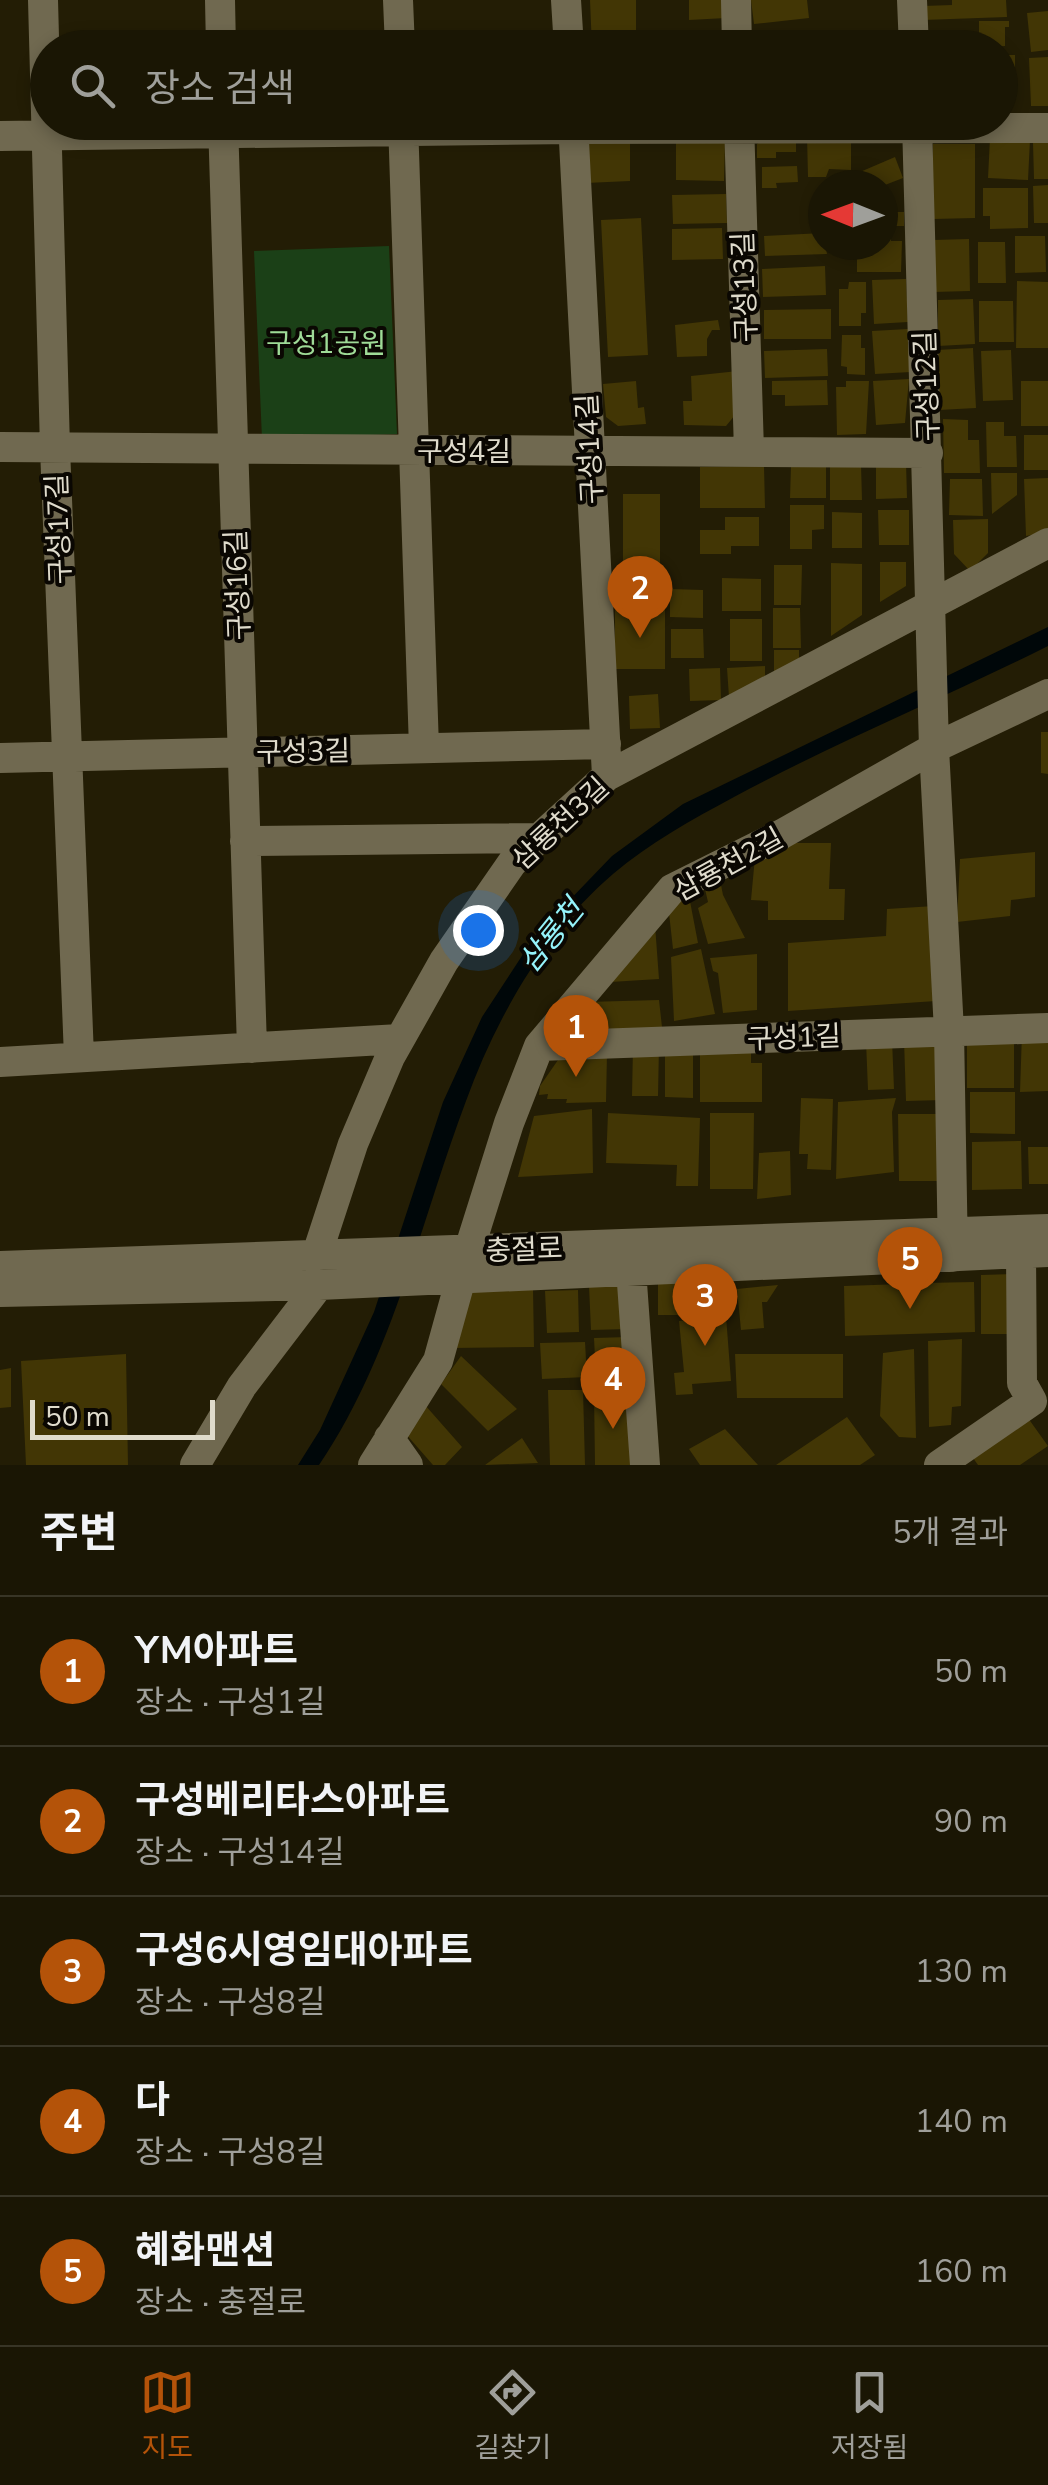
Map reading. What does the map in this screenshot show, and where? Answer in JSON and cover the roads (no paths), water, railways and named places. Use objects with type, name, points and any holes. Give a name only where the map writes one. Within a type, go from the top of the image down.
[{"type":"street","name":"구성17길","points":[[43,0],[44,30]]},
{"type":"street","points":[[220,0],[221,30]]},
{"type":"street","points":[[398,0],[399,30]]},
{"type":"street","points":[[566,0],[568,30]]},
{"type":"street","points":[[736,0],[737,30]]},
{"type":"street","points":[[912,0],[913,30]]},
{"type":"street","points":[[1018,127],[1048,128]]},
{"type":"street","points":[[0,136],[30,136]]},
{"type":"street","name":"구성17길","points":[[46,140],[79,1058]]},
{"type":"street","name":"구성16길","points":[[223,140],[252,1048]]},
{"type":"street","points":[[403,140],[424,748]]},
{"type":"street","name":"구성14길","points":[[574,140],[607,776]]},
{"type":"street","name":"구성13길","points":[[739,140],[749,451]]},
{"type":"street","name":"구성12길","points":[[918,140],[935,745]]},
{"type":"street","name":"구성4길","points":[[0,447],[928,453]]},
{"type":"street","name":"삼룡천3길","points":[[194,1465],[323,1266],[353,1144],[400,1039],[456,944],[512,863],[607,776],[1048,544]]},
{"type":"street","name":"삼룡천2길","points":[[372,1465],[438,1361],[453,1265],[540,1046],[672,889],[782,834],[935,745],[1048,694]]},
{"type":"street","name":"구성3길","points":[[0,758],[606,744]]},
{"type":"street","points":[[935,745],[949,1031],[954,1245]]},
{"type":"street","points":[[245,841],[540,838]]},
{"type":"street","name":"구성1길","points":[[540,1046],[1048,1028]]},
{"type":"street","points":[[0,1062],[400,1039]]},
{"type":"street","name":"충절로","points":[[453,1265],[631,1270],[954,1245],[1048,1229]]},
{"type":"street","name":"충절로","points":[[453,1265],[954,1245],[1034,1252]]},
{"type":"street","points":[[940,1465],[1040,1411],[1022,1383],[1034,1252]]},
{"type":"street","points":[[0,1266],[453,1265]]},
{"type":"street","points":[[0,1292],[323,1266]]},
{"type":"street","points":[[631,1270],[645,1465]]},
{"type":"street","points":[[0,1318],[22,1304],[76,1288]]},
{"type":"street","points":[[389,1438],[408,1465]]},
{"type":"water","name":"삼룡천","points":[[1048,627],[1048,646],[734,797],[641,852],[588,897],[525,978],[492,1039],[450,1147],[386,1334],[345,1423],[319,1465],[298,1465],[320,1430],[374,1312],[443,1102],[482,1017],[535,936],[612,856],[683,804]]},
{"type":"place","name":"구성베리타스아파트","points":[[640,638]]},
{"type":"place","name":"YM아파트","points":[[576,1077]]},
{"type":"place","name":"혜화맨션","points":[[910,1309]]},
{"type":"place","name":"구성6시영임대아파트","points":[[705,1346]]},
{"type":"place","name":"다","points":[[613,1429]]},
{"type":"park label","name":"구성1공원","points":[[326,343]]}]
